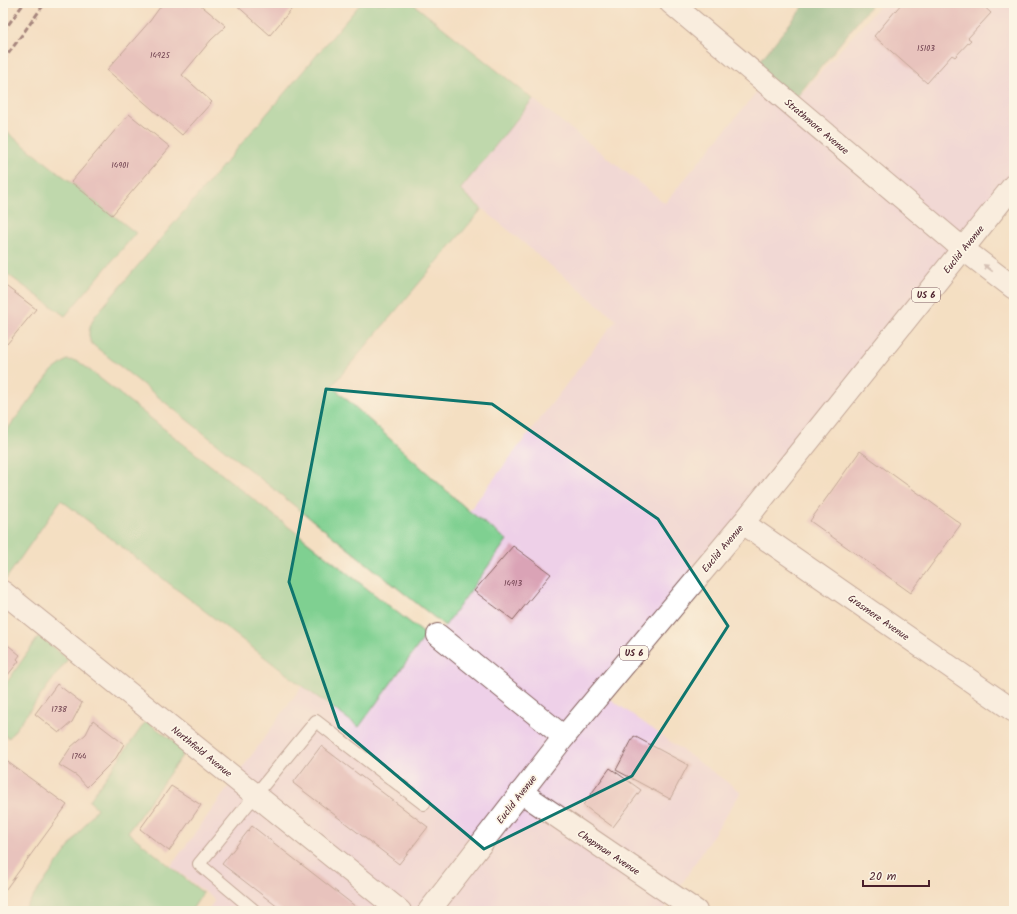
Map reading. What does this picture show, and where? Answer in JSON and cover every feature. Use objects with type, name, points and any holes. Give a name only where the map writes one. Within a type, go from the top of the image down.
[{"type":"street","name":"Strathmore Avenue","points":[[671,3],[963,249],[1014,288]]},
{"type":"street","name":"Euclid Avenue","points":[[429,911],[564,737],[743,523],[1014,185]]},
{"type":"street","name":"Grasmere Avenue","points":[[743,523],[1014,711]]},
{"type":"street","name":"Northfield Avenue","points":[[3,592],[400,911]]},
{"type":"street","points":[[438,635],[564,737]]},
{"type":"street","name":"Chapman Avenue","points":[[521,792],[696,911]]},
{"type":"lane","points":[[255,911],[199,864],[316,721],[424,804]]},
{"type":"highlighted area","points":[[326,389],[492,404],[658,519],[728,626],[632,776],[484,849],[339,727],[289,582]]},
{"type":"shaded area","points":[[882,3],[1014,3],[1014,185],[602,693],[741,792],[664,911],[207,911],[215,900],[171,866],[302,686],[359,727],[431,629],[438,635],[507,540],[469,511],[616,320],[460,190],[533,99],[665,203],[765,82],[792,104]]},
{"type":"green space","points":[[361,3],[412,3],[533,99],[460,190],[482,209],[332,386],[469,511],[507,540],[445,626],[92,344],[89,337],[90,327],[95,316]]},
{"type":"green space","points":[[806,3],[873,3],[791,104],[752,71]]},
{"type":"green space","points":[[3,129],[136,233],[65,316],[3,271]]},
{"type":"green space","points":[[67,360],[78,361],[426,635],[359,727],[302,686],[61,500],[6,579],[3,576],[3,435],[52,371]]},
{"type":"green space","points":[[39,636],[68,659],[9,738],[3,734],[3,688]]},
{"type":"green space","points":[[146,721],[186,750],[128,832],[203,893],[191,911],[23,911],[97,808],[89,801]]},
{"type":"building","points":[[163,3],[198,3],[226,26],[211,40],[182,75],[212,102],[182,135],[107,70],[150,21]]},
{"type":"building","points":[[234,3],[293,3],[295,5],[270,35]]},
{"type":"building","points":[[902,3],[980,3],[991,13],[968,38],[971,40],[955,57],[952,55],[927,83],[874,36]]},
{"type":"building","points":[[129,114],[170,147],[112,215],[71,182]]},
{"type":"building","points":[[3,284],[36,309],[7,344],[3,340]]},
{"type":"building","points":[[860,451],[961,524],[911,593],[810,521]]},
{"type":"building","points":[[513,546],[551,574],[513,620],[474,591]]},
{"type":"building","points":[[3,641],[20,655],[17,659],[19,661],[3,681]]},
{"type":"building","points":[[57,684],[82,703],[72,722],[59,733],[35,714]]},
{"type":"building","points":[[93,720],[124,744],[116,758],[87,787],[77,776],[59,765],[71,747],[86,734]]},
{"type":"building","points":[[634,736],[688,765],[670,799],[616,770]]},
{"type":"building","points":[[321,746],[428,827],[399,864],[293,783]]},
{"type":"building","points":[[5,760],[67,805],[3,893],[3,761]]},
{"type":"building","points":[[610,768],[641,790],[613,827],[583,805]]},
{"type":"building","points":[[171,786],[201,805],[169,851],[140,829]]},
{"type":"building","points":[[252,826],[360,910],[283,911],[222,864]]},
{"type":"railway","points":[[3,32],[24,3]]},
{"type":"railway","points":[[3,61],[45,3]]}]
